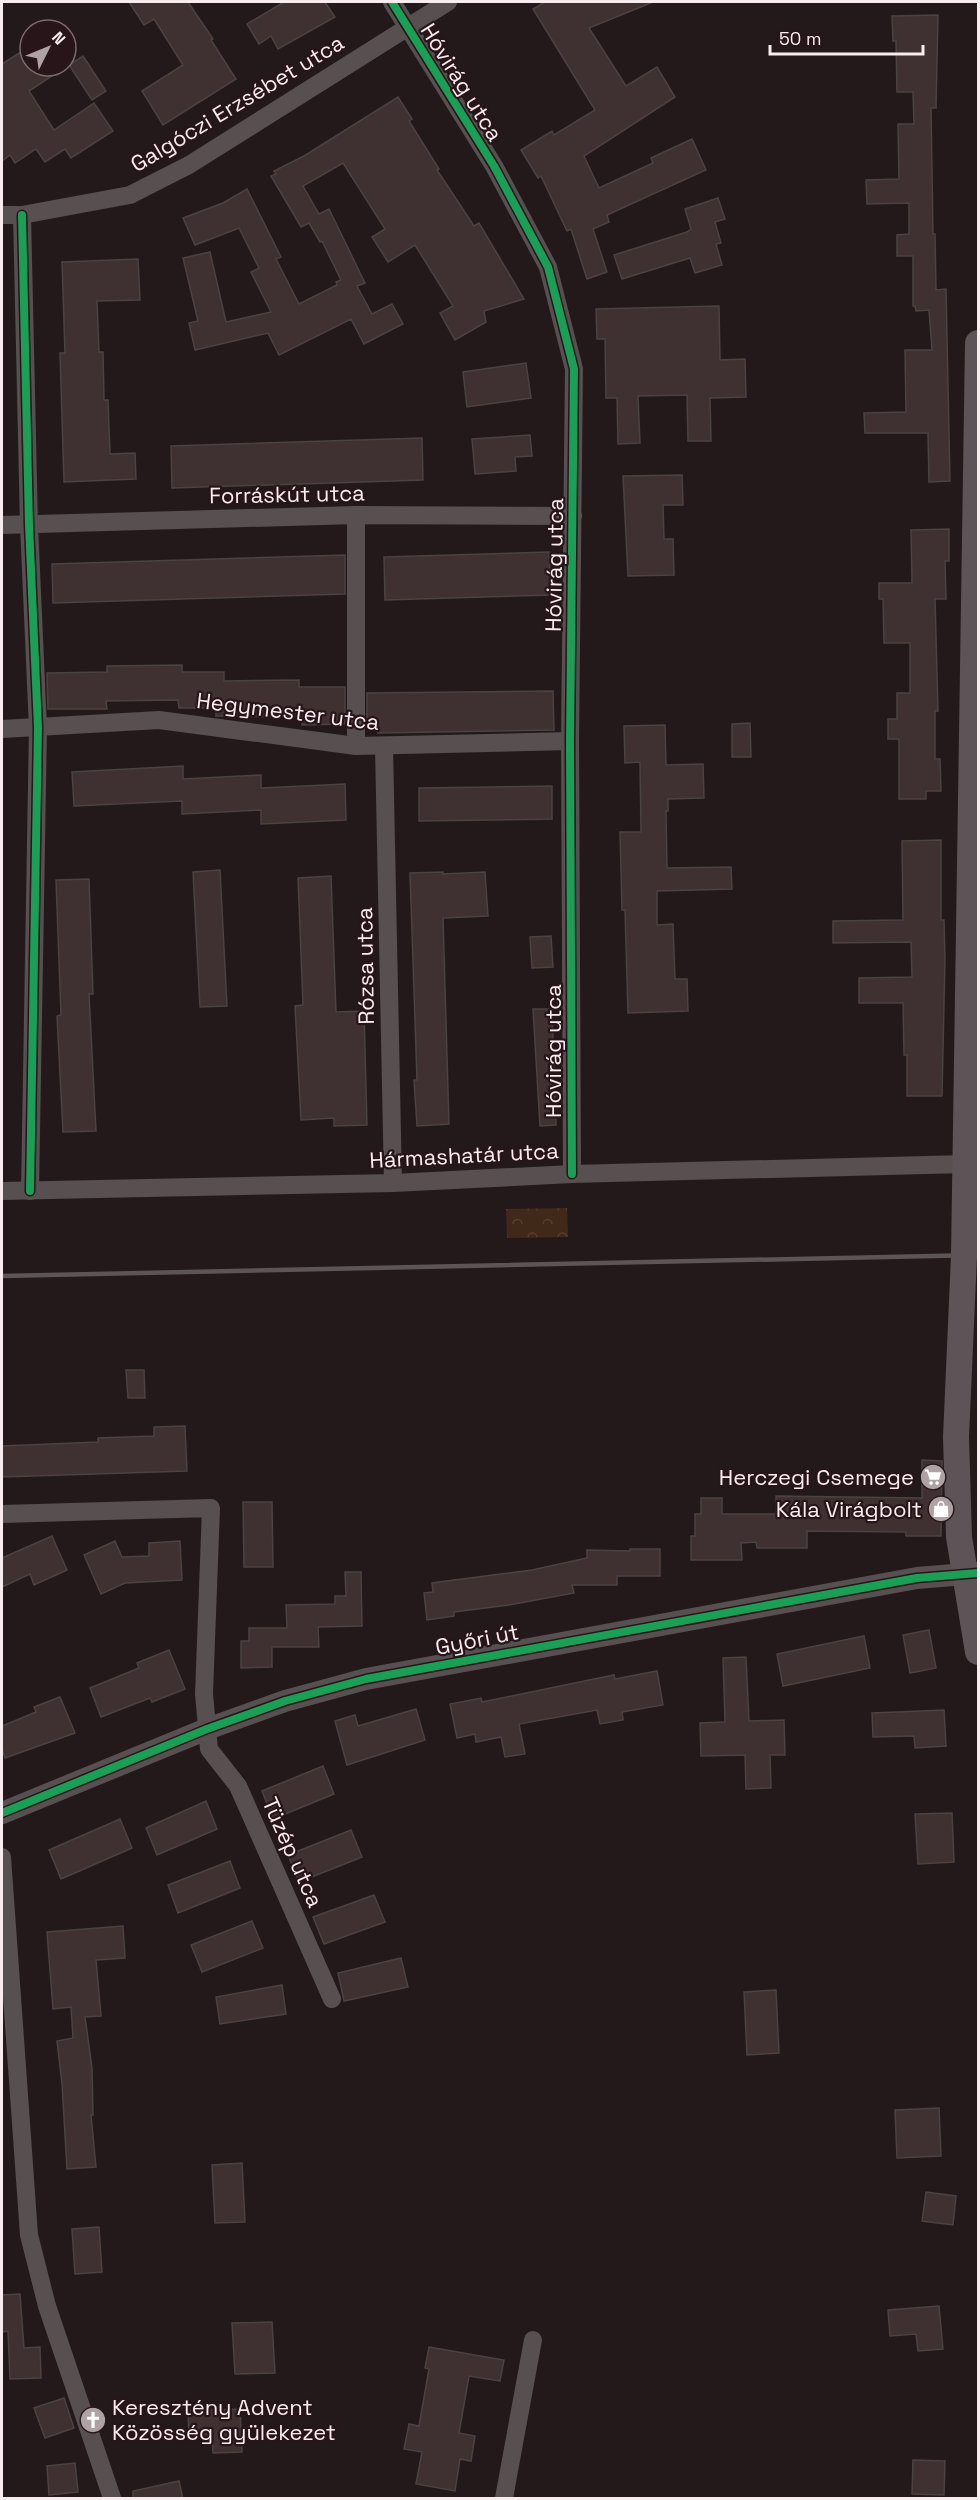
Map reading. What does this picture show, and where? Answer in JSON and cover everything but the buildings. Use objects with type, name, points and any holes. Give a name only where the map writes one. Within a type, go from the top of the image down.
[{"type":"main road","points":[[978,343],[973,1037],[964,1164],[964,1256],[956,1437],[959,1537],[972,1574],[978,1652]]},
{"type":"street","name":"Hóvirág utca","points":[[392,2],[494,166],[548,267],[574,369],[570,741],[572,1174]]},
{"type":"street","name":"Galgóczi Erzsébet utca","points":[[2,215],[22,215],[130,195],[189,165],[448,2]]},
{"type":"street","points":[[22,215],[29,525],[38,728],[30,1191]]},
{"type":"street","points":[[356,515],[356,746]]},
{"type":"street","name":"Forráskút utca","points":[[2,525],[356,515],[573,516]]},
{"type":"street","name":"Hegymester utca","points":[[2,729],[159,720],[356,746],[570,741]]},
{"type":"street","name":"Rózsa utca","points":[[384,747],[393,1183]]},
{"type":"street","name":"Hármashatár utca","points":[[2,1191],[393,1183],[572,1174],[964,1164]]},
{"type":"street","name":"Tüzép utca","points":[[2,1514],[211,1508],[204,1694],[209,1749],[238,1786],[332,1999]]},
{"type":"street","name":"Győri út","points":[[2,1813],[207,1729],[285,1701],[366,1679],[917,1578],[972,1574]]},
{"type":"street","points":[[2,1857],[29,2235],[47,2307],[112,2499]]},
{"type":"street","points":[[504,2499],[533,2340]]},
{"type":"green space","points":[[567,1208],[568,1237],[507,1238],[506,1209]]},
{"type":"railway","points":[[2,1276],[978,1255]]},
{"type":"cycle path","points":[[392,2],[494,166],[548,267],[574,369],[570,741],[572,1174]]},
{"type":"cycle path","points":[[22,215],[29,525],[38,728],[30,1191]]},
{"type":"cycle path","points":[[2,1813],[207,1729],[285,1701],[366,1679],[917,1578],[978,1573]]},
{"type":"place","name":"Herczegi Csemege","points":[[933,1477]]},
{"type":"place","name":"Kála Virágbolt","points":[[941,1509]]},
{"type":"place","name":"Keresztény Advent Közösség gyülekezet","points":[[93,2420]]}]
